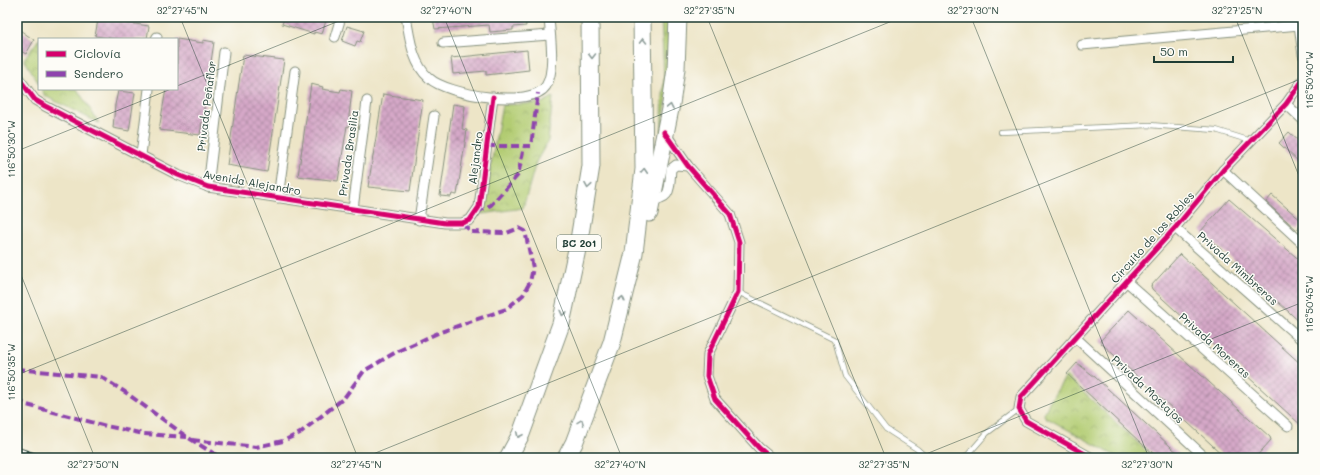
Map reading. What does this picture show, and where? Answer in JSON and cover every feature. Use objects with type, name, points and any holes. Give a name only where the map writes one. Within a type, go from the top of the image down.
[{"type":"highway","name":"BC 201","points":[[508,458],[521,434],[561,324],[579,240],[591,166],[590,17]]},
{"type":"highway","points":[[566,458],[574,443],[612,342],[634,253],[650,210],[646,200],[644,169],[642,17]]},
{"type":"highway","points":[[646,200],[664,132],[676,69],[678,17]]},
{"type":"street","points":[[335,37],[341,17]]},
{"type":"street","points":[[406,17],[414,56],[428,78],[447,89],[493,97],[516,98],[538,93],[545,88],[551,71],[548,17]]},
{"type":"street","points":[[1082,45],[1299,21],[1303,55]]},
{"type":"street","points":[[443,43],[550,35]]},
{"type":"street","name":"Privada Peñaflor","points":[[208,187],[224,52]]},
{"type":"street","points":[[278,198],[295,71]]},
{"type":"street","name":"Avenida Alejandro","points":[[17,76],[35,100],[45,106],[178,175],[208,187],[419,220],[455,224],[470,220]]},
{"type":"street","name":"Circuito de los Robles","points":[[1019,409],[1020,397],[1176,228],[1223,170],[1286,104],[1303,80]]},
{"type":"street","points":[[141,155],[149,90]]},
{"type":"street","name":"Alejandro","points":[[470,220],[479,207],[493,97]]},
{"type":"street","name":"Privada Brasilia","points":[[353,209],[367,101]]},
{"type":"street","points":[[1286,104],[1303,120]]},
{"type":"street","points":[[419,220],[434,116]]},
{"type":"street","points":[[664,132],[688,166],[730,214],[739,242],[738,292],[708,354],[707,376],[714,399],[759,448],[771,458]]},
{"type":"street","points":[[646,200],[666,197],[669,190],[671,169],[673,166],[688,166]]},
{"type":"street","points":[[1223,170],[1303,244]]},
{"type":"street","name":"Privada Mimbreras","points":[[1176,228],[1303,341]]},
{"type":"street","name":"Privada Moreras","points":[[1126,281],[1288,426]]},
{"type":"street","name":"Privada Mostajos","points":[[1074,337],[1206,458]]},
{"type":"street","points":[[1019,409],[1026,421],[1092,458]]},
{"type":"lane","points":[[1001,132],[1149,125],[1216,130],[1251,141]]},
{"type":"lane","points":[[738,292],[835,340],[845,376],[886,429],[918,449],[927,458]]},
{"type":"lane","points":[[965,458],[987,433],[1019,409]]},
{"type":"green space","points":[[661,17],[672,17],[672,64],[661,137],[664,76]]},
{"type":"green space","points":[[38,40],[38,82],[24,59]]},
{"type":"green space","points":[[42,90],[78,90],[99,123],[45,96]]},
{"type":"green space","points":[[553,97],[548,141],[536,162],[523,208],[482,214],[502,105],[542,103]]},
{"type":"green space","points":[[1066,376],[1154,458],[1119,458],[1045,417],[1044,414],[1049,403]]},
{"type":"building","points":[[285,17],[327,17],[322,34],[314,32],[314,34],[282,24]]},
{"type":"building","points":[[525,17],[526,26],[513,27],[513,30],[490,32],[489,25],[435,29],[433,18]]},
{"type":"building","points":[[100,19],[149,26],[147,38],[110,38],[95,36],[98,20]]},
{"type":"building","points":[[347,26],[364,31],[360,42],[357,41],[355,46],[342,41]]},
{"type":"building","points":[[17,28],[34,40],[26,54],[17,49]]},
{"type":"building","points":[[178,39],[203,43],[203,40],[214,42],[200,135],[159,130],[166,90],[178,90]]},
{"type":"building","points":[[527,50],[529,70],[486,75],[486,71],[453,74],[451,58]]},
{"type":"building","points":[[243,55],[284,60],[267,172],[227,165]]},
{"type":"building","points":[[311,84],[323,87],[322,89],[340,92],[341,89],[352,91],[349,116],[350,121],[349,127],[347,126],[338,181],[298,176]]},
{"type":"building","points":[[118,91],[135,93],[129,131],[113,128]]},
{"type":"building","points":[[383,94],[423,100],[410,191],[368,187]]},
{"type":"building","points":[[453,104],[465,106],[462,129],[467,130],[457,195],[452,194],[451,197],[440,196]]},
{"type":"building","points":[[1289,132],[1303,145],[1303,166],[1279,143]]},
{"type":"building","points":[[1272,195],[1303,222],[1297,230],[1266,202]]},
{"type":"building","points":[[1229,199],[1303,263],[1303,325],[1201,231]]},
{"type":"building","points":[[1180,254],[1303,366],[1303,427],[1152,289],[1151,286]]},
{"type":"building","points":[[1129,310],[1270,437],[1271,440],[1255,458],[1227,458],[1224,456],[1102,344],[1100,341]]},
{"type":"building","points":[[1077,363],[1095,377],[1183,458],[1159,458],[1141,443],[1067,374]]},
{"type":"railway","points":[[17,449],[44,458]]},
{"type":"marked path","points":[[487,146],[531,146],[538,93]]},
{"type":"marked path","points":[[477,212],[491,205],[518,175],[524,147]]},
{"type":"marked path","points":[[192,440],[256,447],[283,441],[300,433],[344,398],[364,371],[396,352],[438,333],[506,309],[523,295],[530,282],[533,268],[525,231],[519,228],[507,233],[472,232],[462,223]]},
{"type":"marked path","points":[[17,369],[101,377],[125,392],[187,437],[221,458]]},
{"type":"marked path","points":[[17,400],[27,405],[106,426],[144,434],[187,437]]},
{"type":"cycle path","points":[[17,76],[35,100],[45,106],[178,175],[208,187],[445,223],[462,223],[470,220],[479,207],[493,97]]},
{"type":"cycle path","points":[[1092,458],[1026,421],[1019,409],[1021,397],[1175,228],[1223,170],[1286,104],[1303,80]]},
{"type":"cycle path","points":[[664,132],[688,166],[730,214],[739,242],[738,292],[708,354],[707,376],[715,399],[759,448],[771,458]]}]
